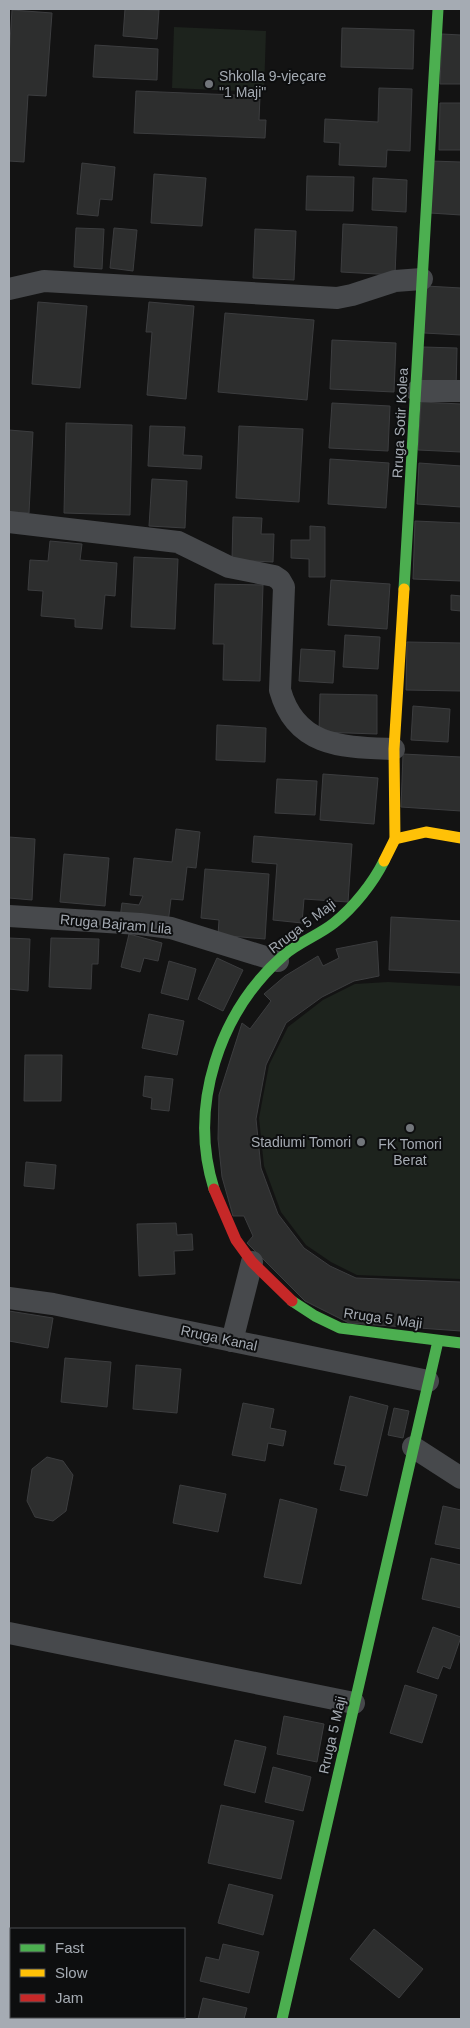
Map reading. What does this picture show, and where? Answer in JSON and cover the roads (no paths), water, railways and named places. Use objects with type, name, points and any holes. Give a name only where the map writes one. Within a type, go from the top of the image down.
[{"type":"street","name":"Rruga Sotir Kolea","points":[[395,839],[394,749],[417,390],[438,9]]},
{"type":"street","points":[[9,289],[44,281],[337,298],[395,281],[422,279]]},
{"type":"street","points":[[417,390],[461,391]]},
{"type":"street","points":[[9,522],[178,542],[229,567],[274,576],[280,580],[284,588],[280,690],[290,715],[314,737],[330,743],[354,747],[394,749]]},
{"type":"street","points":[[440,835],[461,829]]},
{"type":"street","points":[[395,839],[426,832],[461,838]]},
{"type":"street","name":"Rruga 5 Maji","points":[[395,839],[381,866],[351,908],[334,923],[284,955],[248,994],[235,1014],[223,1038],[208,1086],[205,1110],[206,1148],[210,1176],[236,1240],[252,1262],[289,1299],[315,1316],[340,1328],[461,1343]]},
{"type":"street","name":"Rruga Bajram Lila","points":[[9,916],[140,924],[171,928],[278,961]]},
{"type":"street","points":[[232,1341],[252,1262]]},
{"type":"street","name":"Rruga Kanal","points":[[9,1298],[53,1304],[428,1381]]},
{"type":"street","name":"Rruga 5 Maji","points":[[282,2019],[438,1341]]},
{"type":"street","points":[[413,1447],[461,1478]]},
{"type":"street","points":[[9,1633],[354,1704]]},
{"type":"place","name":"Shkolla 9-vjeçare \"1 Maji\"","points":[[209,84]]},
{"type":"place","name":"FK Tomori Berat","points":[[410,1128]]},
{"type":"place","name":"Stadiumi Tomori","points":[[361,1142]]}]
